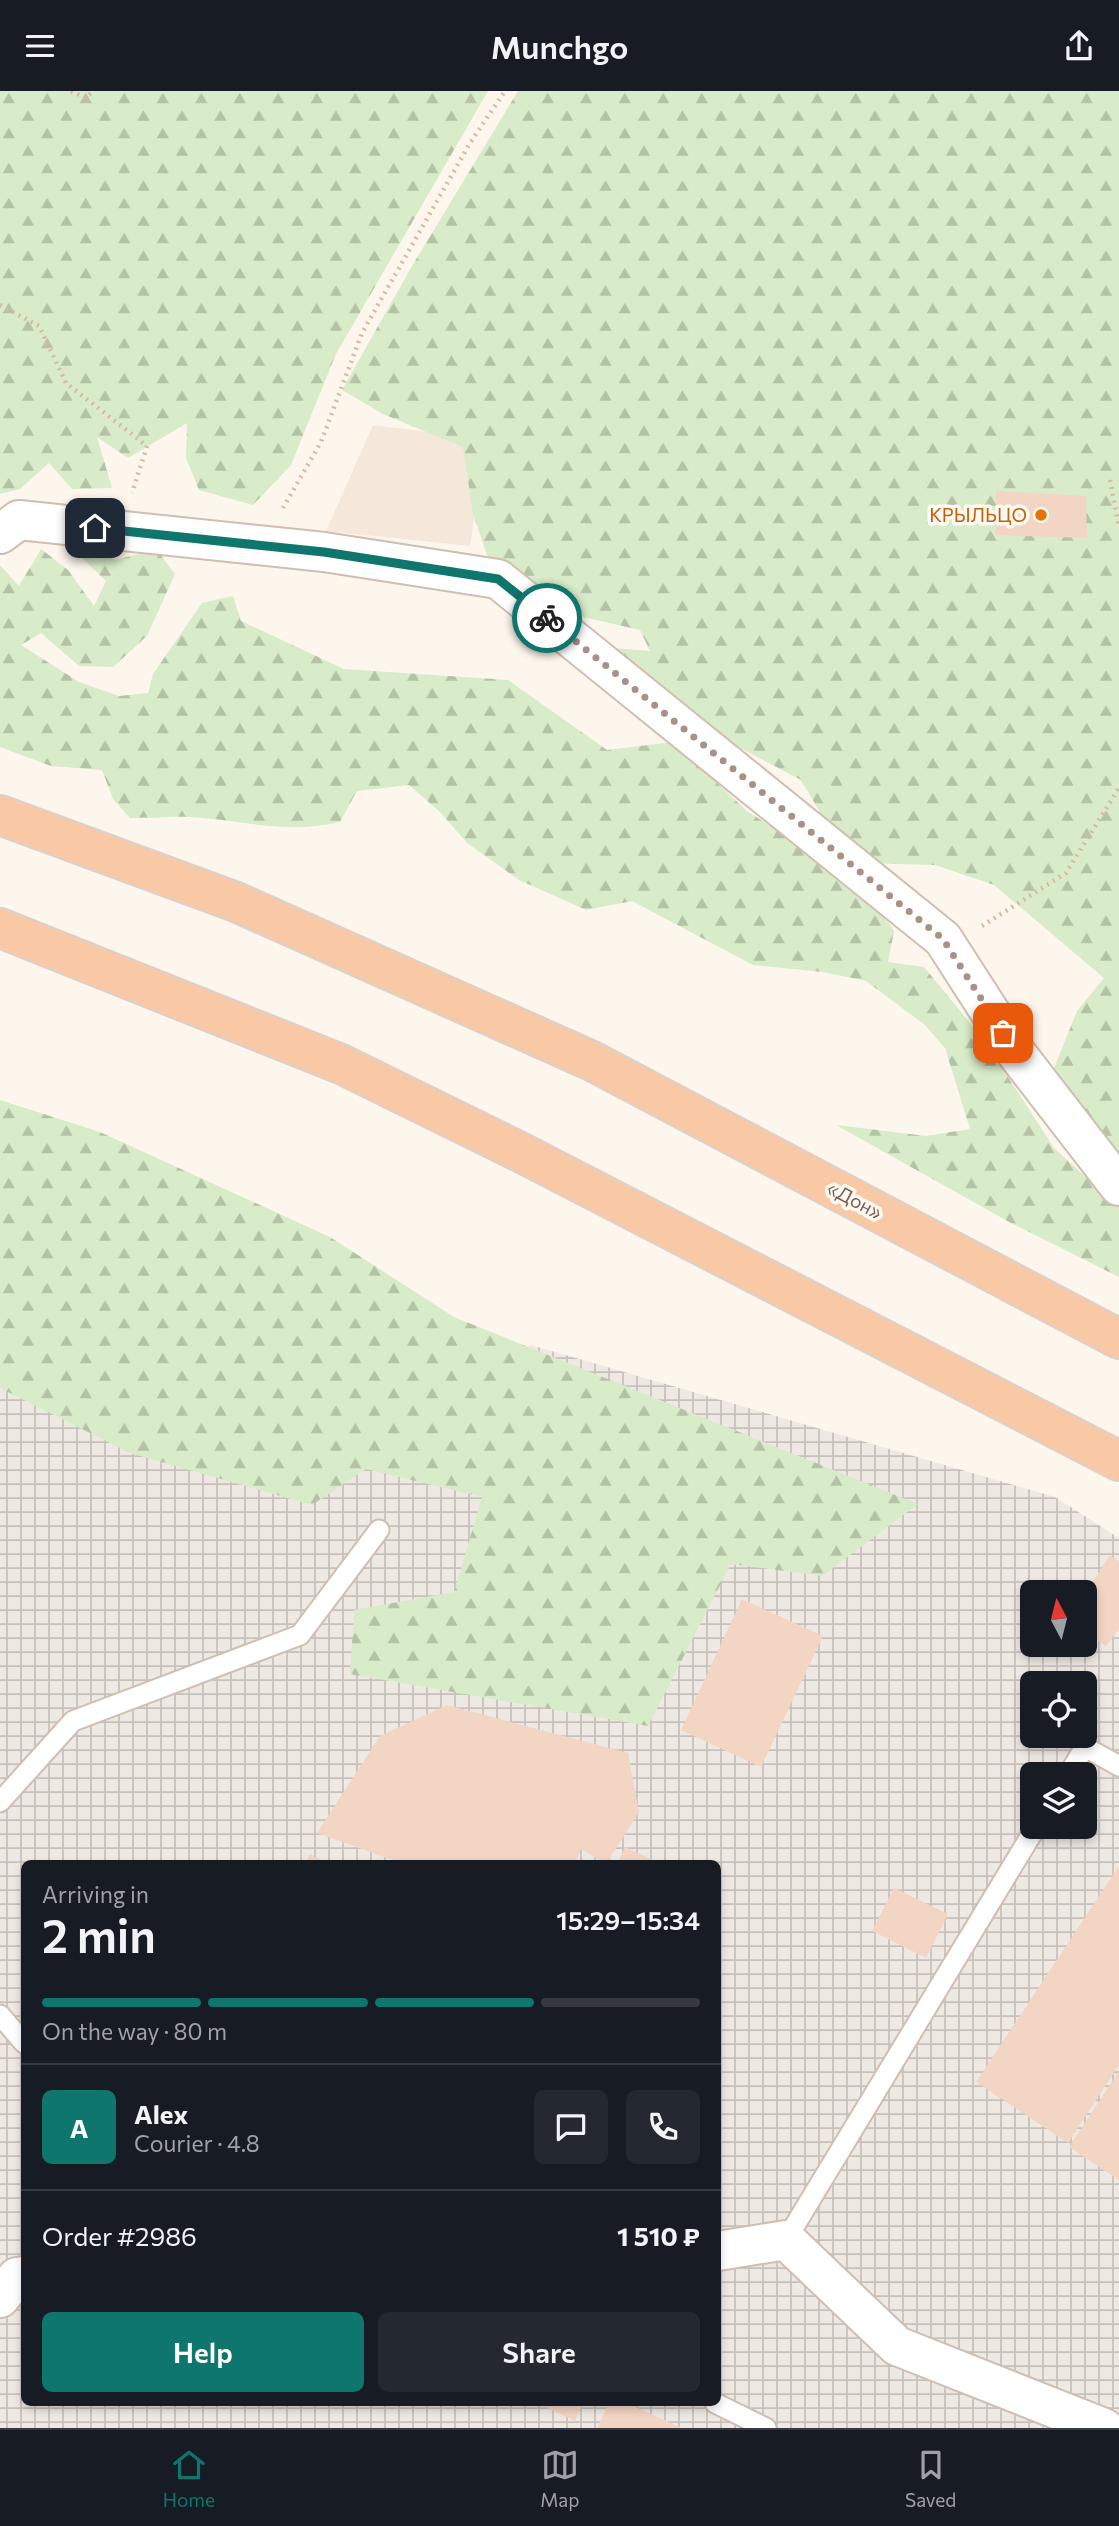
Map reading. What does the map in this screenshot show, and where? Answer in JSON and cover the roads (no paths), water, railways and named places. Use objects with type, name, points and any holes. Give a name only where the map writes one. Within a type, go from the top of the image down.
[{"type":"highway","name":"«Дон»","points":[[0,815],[236,902],[592,1061],[1119,1339]]},
{"type":"highway","points":[[0,928],[341,1064],[522,1153],[1119,1461]]},
{"type":"street","points":[[0,534],[19,520],[261,545],[498,579],[943,939],[1017,1054],[1119,1186]]},
{"type":"street","points":[[721,2251],[786,2240],[897,2346],[1104,2428]]},
{"type":"street","points":[[0,2298],[17,2277],[21,2276]]},
{"type":"lane","points":[[0,1802],[73,1721],[300,1635],[379,1530]]},
{"type":"lane","points":[[1076,1762],[1085,1747],[1119,1766]]},
{"type":"lane","points":[[786,2240],[1029,1839]]},
{"type":"lane","points":[[0,2015],[21,2040]]},
{"type":"lane","points":[[721,2406],[766,2428]]},
{"type":"place","name":"КРЫЛЬЦО","points":[[1041,515]]}]
